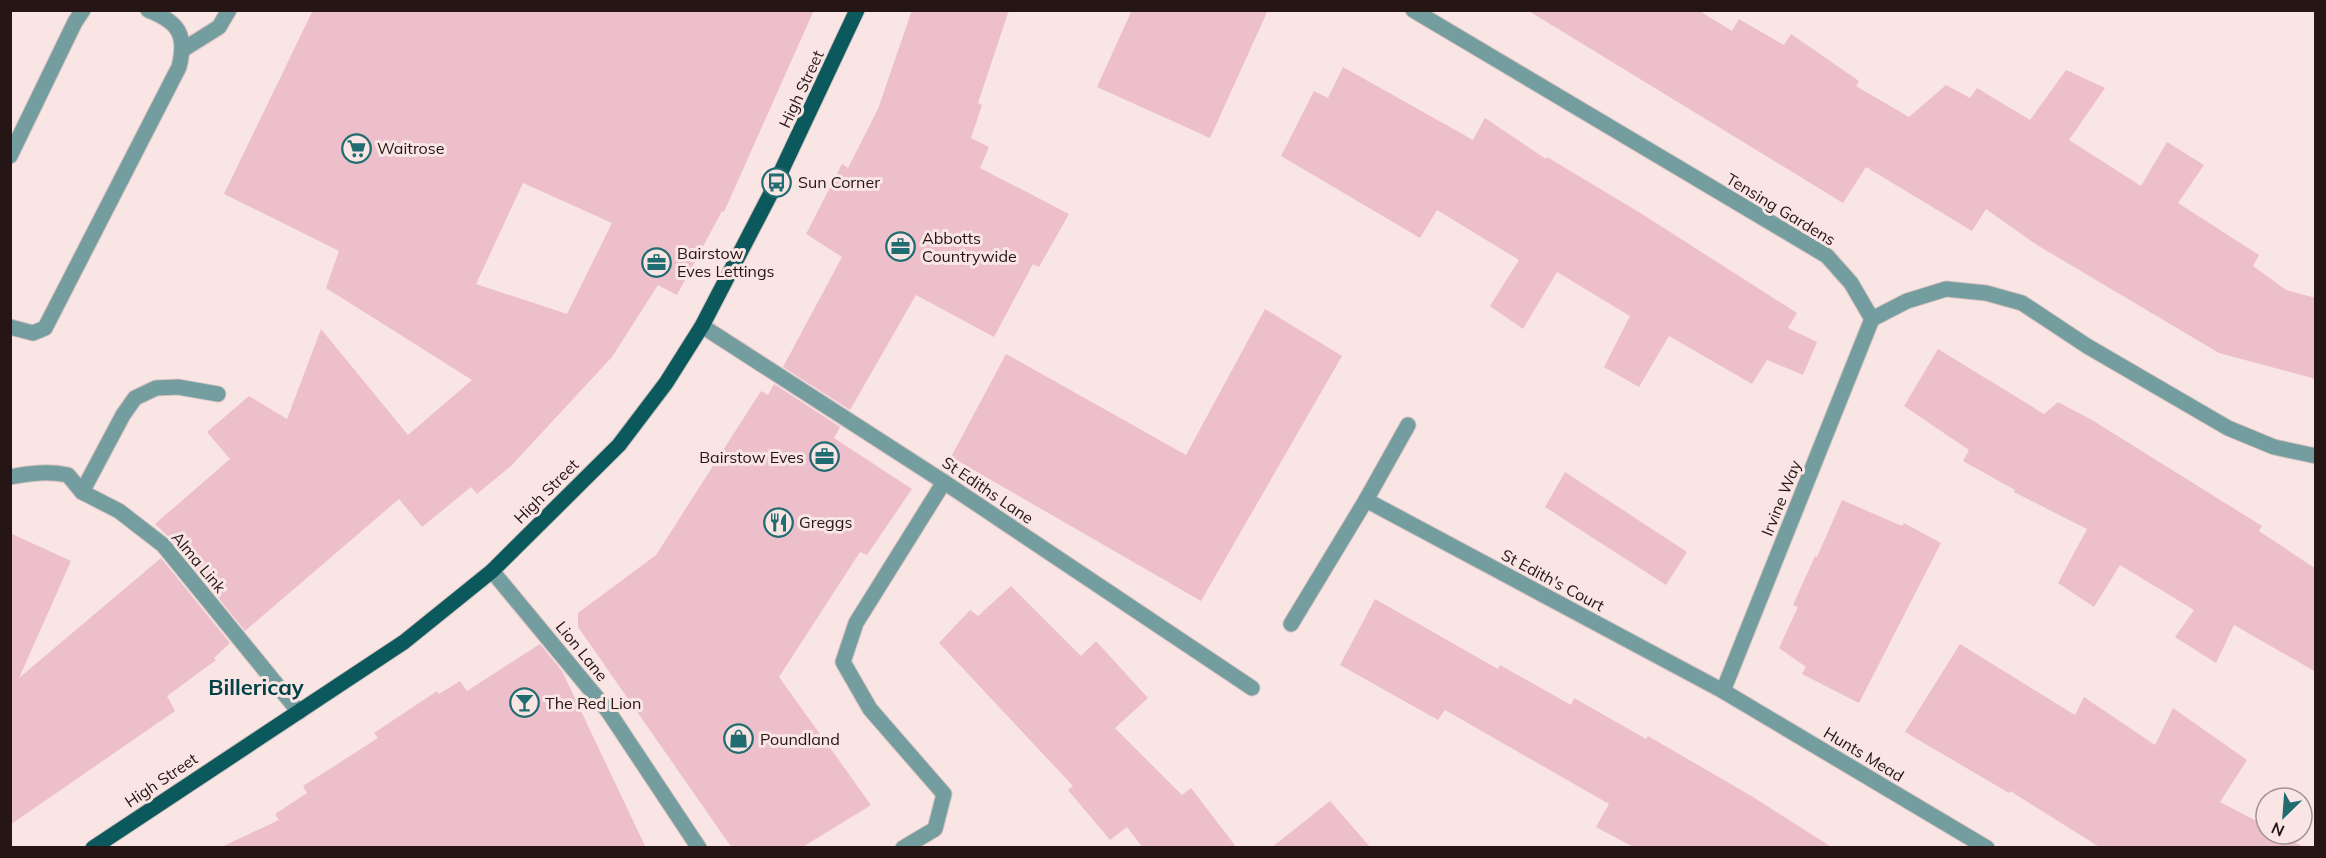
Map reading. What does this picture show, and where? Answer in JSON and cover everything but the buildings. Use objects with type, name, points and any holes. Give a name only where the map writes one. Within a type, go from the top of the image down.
[{"type":"main road","name":"High Street","points":[[93,848],[404,642],[492,571],[619,445],[666,382],[702,326],[775,185],[857,10]]},
{"type":"street","points":[[10,156],[83,10]]},
{"type":"street","points":[[10,327],[33,333],[45,328],[179,67],[184,49],[181,33],[165,17],[148,10]]},
{"type":"street","points":[[184,49],[219,27],[229,10]]},
{"type":"street","name":"Tensing Gardens","points":[[1413,10],[1827,256],[1851,283],[1872,319]]},
{"type":"street","points":[[1872,319],[1907,301],[1946,289],[1986,293],[2022,303],[2087,346],[2228,428],[2274,447],[2316,456]]},
{"type":"street","name":"Irvine Way","points":[[1723,691],[1872,319]]},
{"type":"street","name":"St Ediths Lane","points":[[702,326],[944,482],[1252,688]]},
{"type":"street","points":[[82,492],[123,415],[135,398],[156,388],[167,387],[218,394]]},
{"type":"street","points":[[1291,624],[1366,500],[1408,425]]},
{"type":"street","name":"Alma Link","points":[[10,477],[50,471],[68,475],[82,492],[119,511],[163,545],[298,712]]},
{"type":"street","points":[[903,848],[935,829],[944,794],[870,708],[843,662],[856,623],[944,482]]},
{"type":"street","name":"St Edith's Court","points":[[1366,500],[1723,691]]},
{"type":"street","name":"Lion Lane","points":[[492,571],[608,711],[699,848]]},
{"type":"street","name":"Hunts Mead","points":[[1723,691],[1987,848]]},
{"type":"place","name":"Waitrose","points":[[356,148]]},
{"type":"place","name":"Sun Corner","points":[[777,182]]},
{"type":"place","name":"Abbotts Countrywide","points":[[901,247]]},
{"type":"place","name":"Bairstow Eves Lettings","points":[[656,262]]},
{"type":"place","name":"Bairstow Eves","points":[[825,457]]},
{"type":"place","name":"Greggs","points":[[778,522]]},
{"type":"place","name":"The Red Lion","points":[[524,703]]},
{"type":"place","name":"Poundland","points":[[739,739]]},
{"type":"district","name":"Billericay","points":[[256,687]]}]
